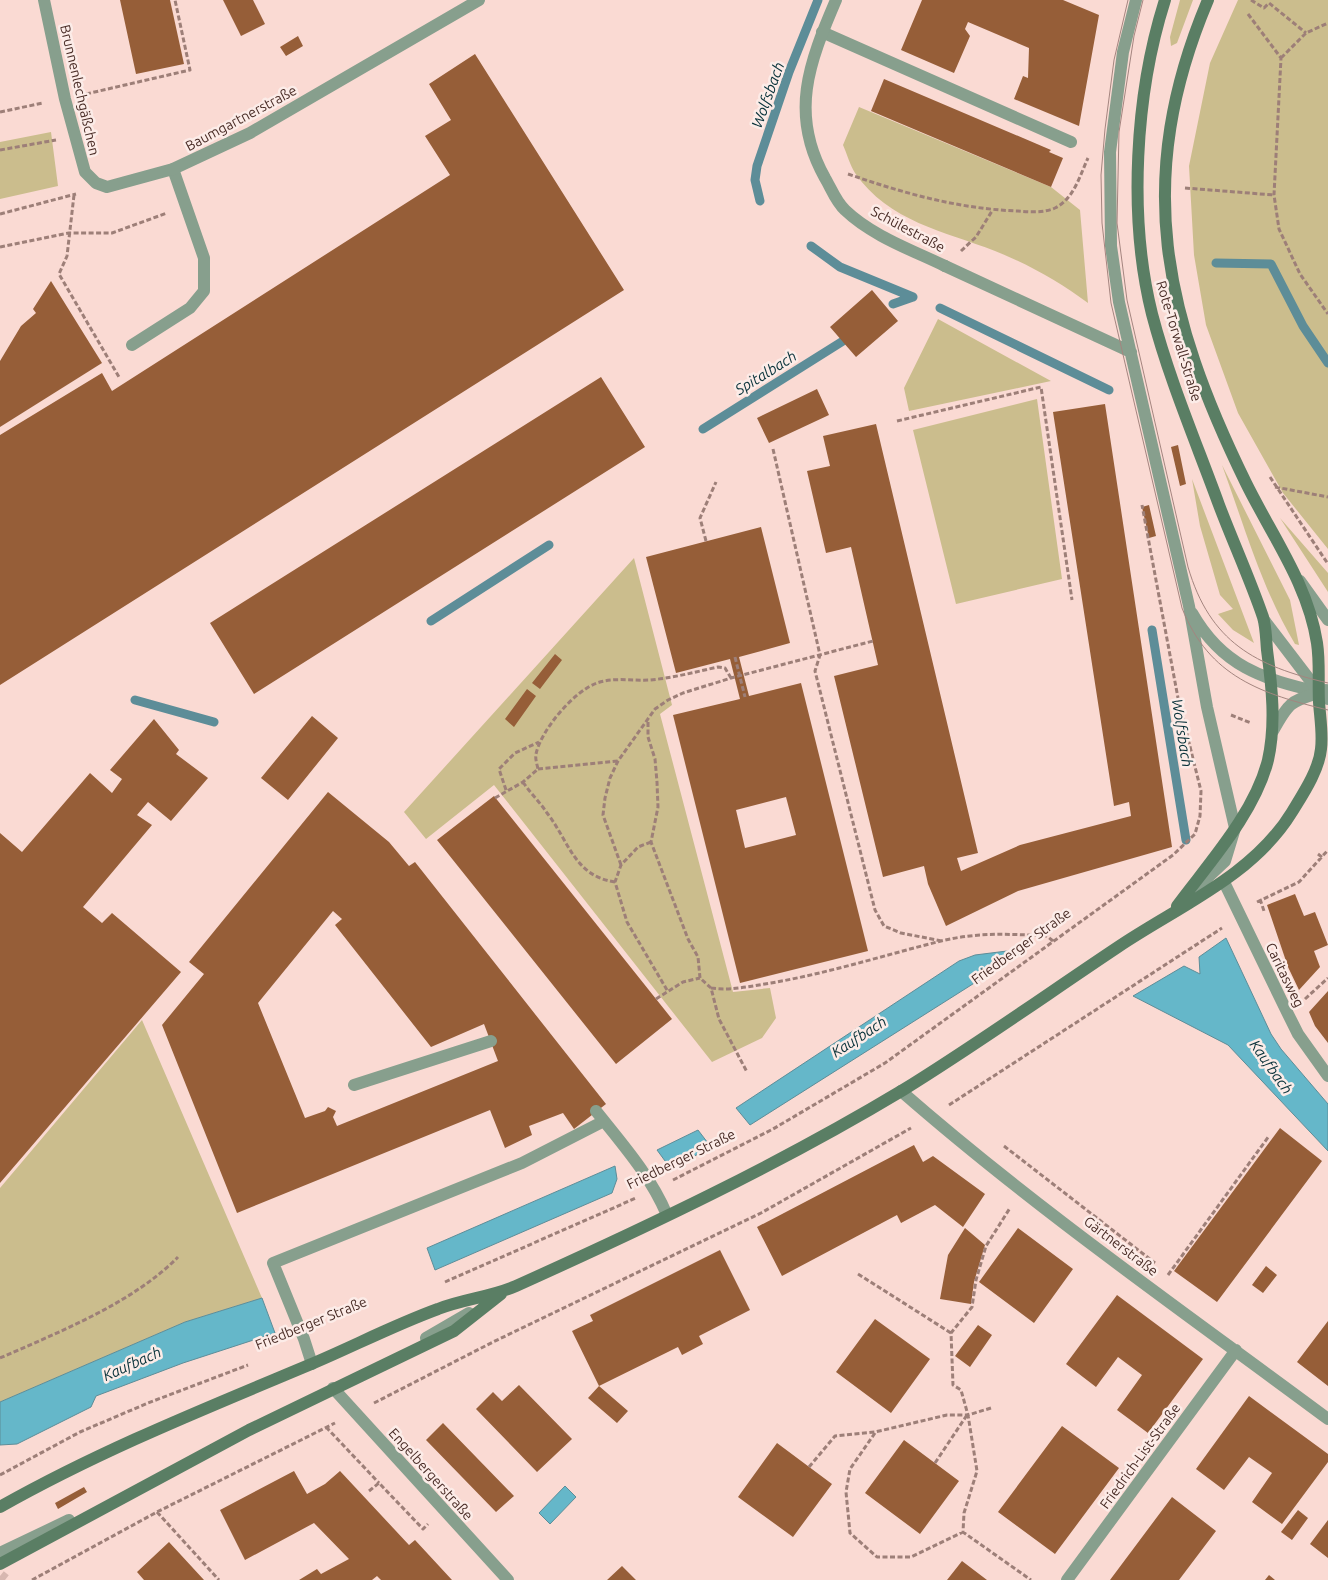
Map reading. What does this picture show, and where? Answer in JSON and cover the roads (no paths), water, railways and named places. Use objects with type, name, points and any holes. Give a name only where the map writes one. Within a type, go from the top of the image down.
[{"type":"main road","name":"Rote-Torwall-Straße","points":[[1165,0],[1151,52],[1142,119],[1137,182],[1142,264],[1152,313],[1166,360],[1264,620]]},
{"type":"main road","name":"Rote-Torwall-Straße","points":[[1208,0],[1184,62],[1170,126],[1164,177],[1164,214],[1169,264],[1178,309],[1206,396],[1265,521],[1298,577]]},
{"type":"main road","points":[[0,1507],[108,1450],[442,1307],[508,1290],[760,1168],[901,1091],[1174,910],[1224,882],[1280,829],[1295,807],[1325,752],[1325,693],[1312,616],[1298,577]]},
{"type":"main road","points":[[1174,910],[1235,828],[1253,795],[1267,763],[1273,731],[1271,680],[1264,620]]},
{"type":"main road","points":[[0,1564],[333,1388],[454,1331],[508,1290]]},
{"type":"street","name":"Brunnenlechgäßchen","points":[[44,0],[74,137],[85,172],[96,182]]},
{"type":"street","name":"Baumgartnerstraße","points":[[96,182],[107,187],[173,169],[250,133],[479,0]]},
{"type":"street","name":"Schülestraße","points":[[836,0],[822,32],[804,109],[806,129],[819,167],[844,209],[888,238],[1131,352]]},
{"type":"street","points":[[1136,0],[1122,52],[1109,175],[1111,246],[1120,302],[1189,606],[1207,707],[1235,828]]},
{"type":"street","points":[[822,32],[1071,142]]},
{"type":"street","points":[[132,345],[190,308],[204,292],[204,258],[173,169]]},
{"type":"street","points":[[1298,577],[1328,620]]},
{"type":"street","points":[[1189,606],[1210,639],[1236,664],[1271,680],[1325,693]]},
{"type":"street","points":[[1264,620],[1325,693]]},
{"type":"street","points":[[1273,731],[1286,707],[1301,697],[1325,693]]},
{"type":"street","name":"Caritasweg","points":[[1224,882],[1298,1034],[1328,1076]]},
{"type":"street","points":[[354,1085],[491,1041]]},
{"type":"street","name":"Gärtnerstraße","points":[[901,1091],[1023,1191],[1328,1419]]},
{"type":"street","points":[[312,1364],[304,1339],[273,1263],[522,1163],[600,1116],[637,1160],[656,1189],[667,1214]]},
{"type":"street","points":[[0,1553],[21,1545],[445,1328],[508,1290]]},
{"type":"street","name":"Friedrich-List-Straße","points":[[1067,1580],[1236,1350]]},
{"type":"street","name":"Engelbergerstraße","points":[[333,1388],[508,1580]]},
{"type":"water","name":"Kaufbach","points":[[1226,938],[1271,1034],[1281,1049],[1328,1104],[1328,1151],[1228,1045],[1133,996],[1184,966],[1200,974],[1199,957]]},
{"type":"water","name":"Kaufbach","points":[[1025,951],[750,1125],[736,1108],[959,961],[975,955]]},
{"type":"water","points":[[698,1130],[711,1147],[678,1165],[673,1162],[668,1165],[657,1150]]},
{"type":"water","points":[[615,1166],[617,1179],[612,1193],[435,1270],[427,1248]]},
{"type":"water","name":"Kaufbach","points":[[262,1298],[275,1333],[183,1363],[96,1396],[91,1407],[17,1444],[0,1445],[0,1402],[185,1322]]},
{"type":"water","points":[[565,1486],[576,1497],[550,1524],[539,1513]]},
{"type":"waterway","name":"Wolfsbach","points":[[760,201],[755,180],[757,166],[789,72],[818,0]]},
{"type":"waterway","name":"Wolfsbach","points":[[811,246],[840,267],[913,297]]},
{"type":"waterway","name":"Spitalbach","points":[[1216,263],[1271,264],[1303,326],[1328,363]]},
{"type":"waterway","name":"Spitalbach","points":[[893,304],[913,297]]},
{"type":"waterway","name":"Wolfsbach","points":[[940,308],[1109,390]]},
{"type":"waterway","name":"Spitalbach","points":[[703,429],[843,341]]},
{"type":"waterway","name":"Spitalbach","points":[[431,621],[549,545]]},
{"type":"waterway","name":"Wolfsbach","points":[[1152,630],[1186,840]]},
{"type":"waterway","name":"Spitalbach","points":[[135,700],[214,722]]},
{"type":"tunnel","points":[[0,1576],[5,1580]]},
{"type":"tram line","points":[[1128,0],[1114,60],[1105,129],[1101,175],[1102,223],[1111,303],[1182,608],[1193,632],[1207,651],[1240,679],[1281,697],[1328,710]]},
{"type":"tram line","points":[[1143,0],[1134,36],[1119,132],[1117,223],[1127,300],[1188,567],[1197,593],[1209,614],[1223,632],[1239,647],[1257,659],[1278,668],[1328,683]]}]
